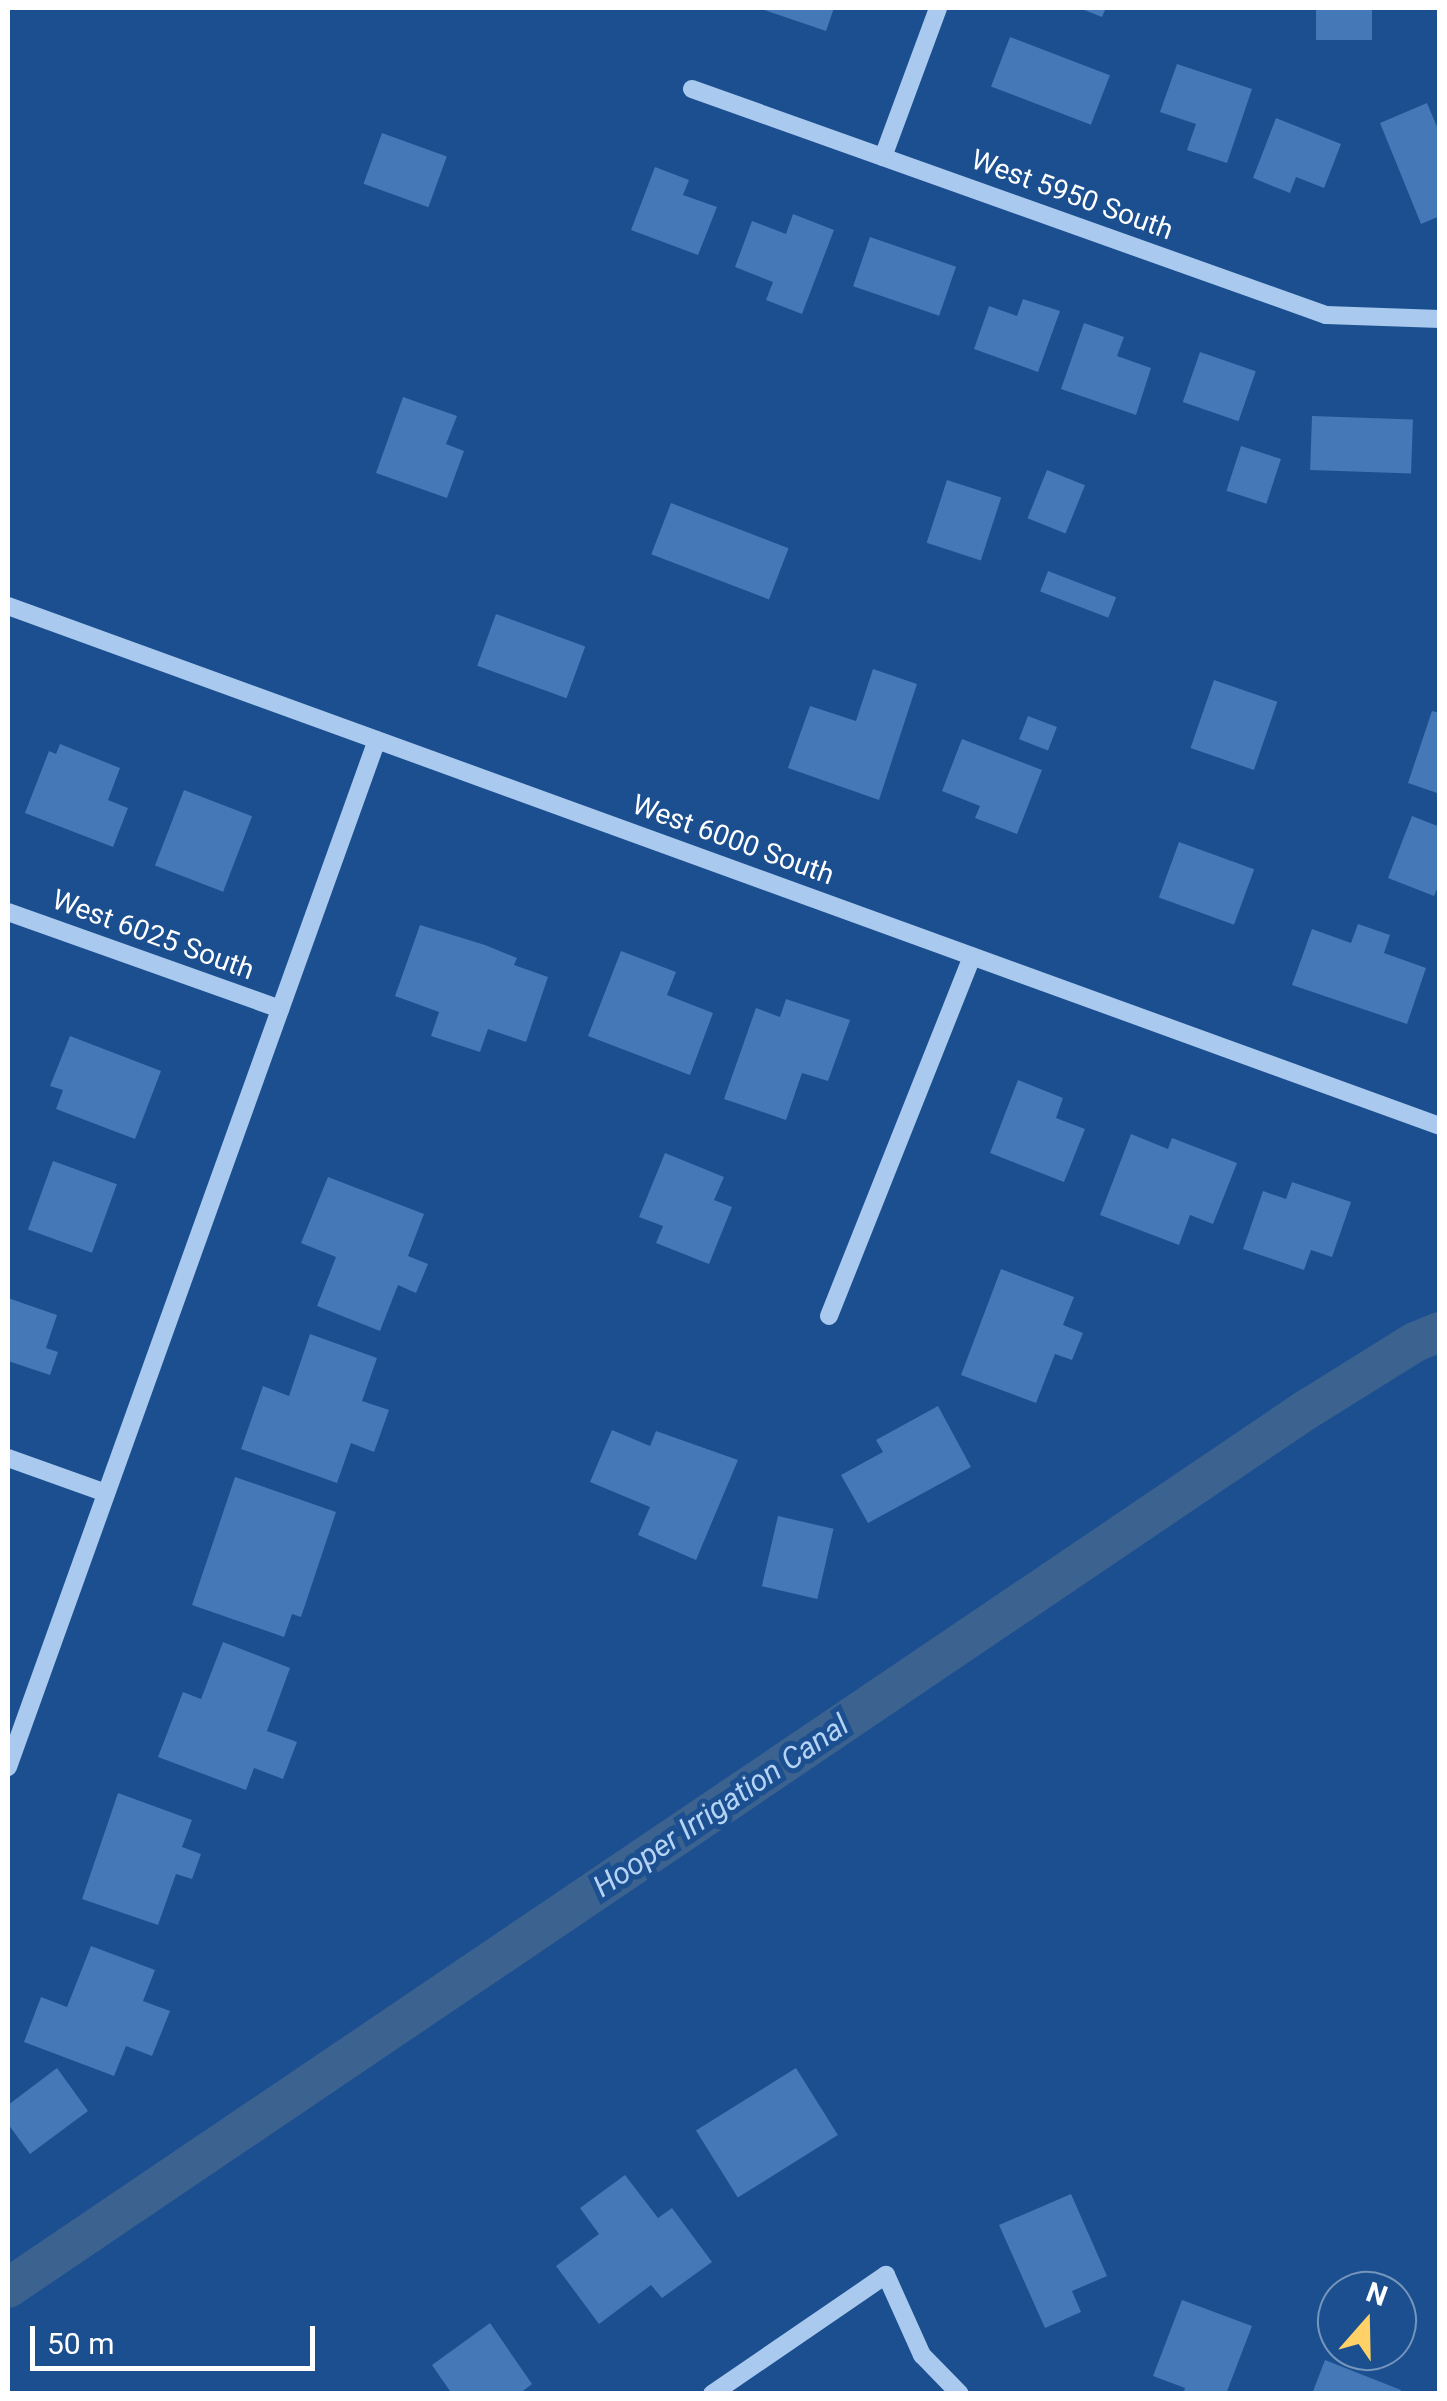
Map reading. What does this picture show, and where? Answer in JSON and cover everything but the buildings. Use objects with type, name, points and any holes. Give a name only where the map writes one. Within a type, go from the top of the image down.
[{"type":"street","points":[[883,157],[938,8]]},
{"type":"street","name":"West 5950 South","points":[[692,89],[1326,315],[1440,320]]},
{"type":"street","name":"West 6000 South","points":[[8,606],[1440,1126]]},
{"type":"street","points":[[8,1767],[376,740]]},
{"type":"street","name":"West 6025 South","points":[[8,912],[280,1009]]},
{"type":"street","points":[[829,1316],[972,956]]},
{"type":"street","points":[[8,1458],[106,1494]]},
{"type":"street","points":[[712,2394],[886,2275],[922,2355],[960,2394]]},
{"type":"waterway","name":"Hooper Irrigation Canal","points":[[8,2288],[1306,1410],[1415,1342],[1440,1332]]}]
